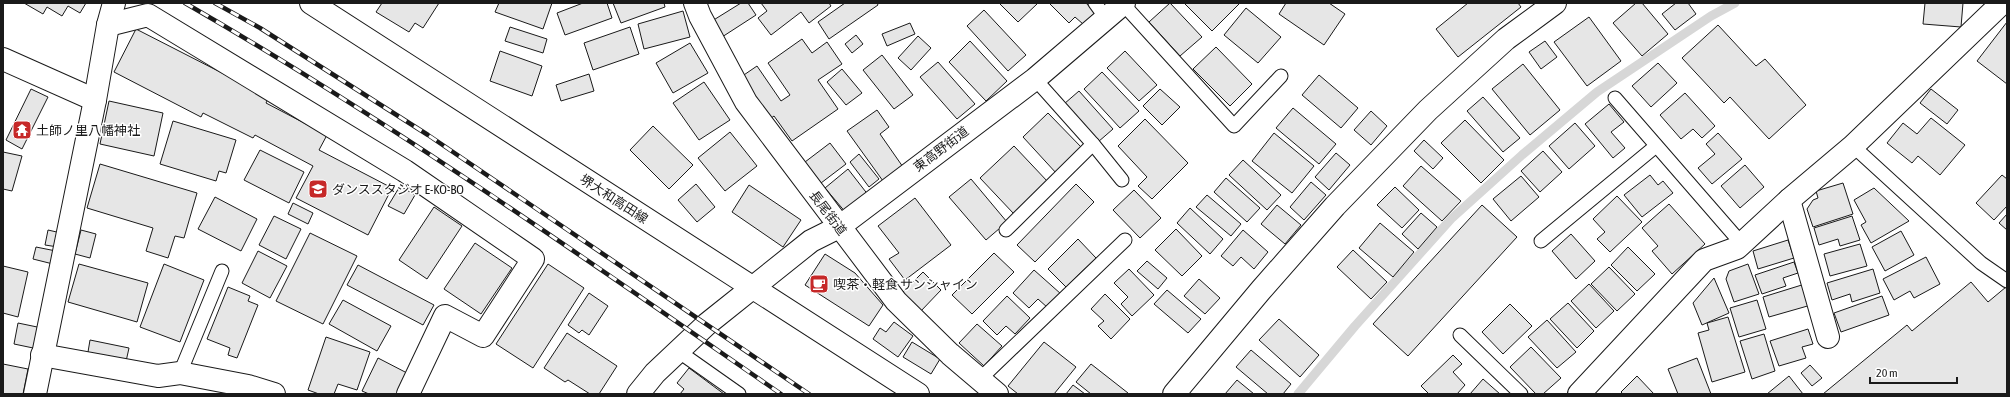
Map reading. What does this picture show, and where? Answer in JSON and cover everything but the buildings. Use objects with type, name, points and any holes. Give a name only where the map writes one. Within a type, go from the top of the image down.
[{"type":"street","points":[[35,394],[95,100],[108,24],[114,3]]},
{"type":"street","name":"堺大和高田線","points":[[311,3],[918,394]]},
{"type":"street","name":"長尾街道","points":[[695,3],[700,16],[746,102],[896,301],[950,354],[998,394]]},
{"type":"street","name":"東高野街道","points":[[638,394],[655,373],[707,324],[753,289],[811,241],[839,227],[1035,79],[1100,10],[1124,3]]},
{"type":"street","points":[[1174,394],[1261,290],[1335,206],[1428,110],[1506,39],[1555,3]]},
{"type":"street","points":[[1579,394],[1704,260],[1737,248],[1742,244],[1789,200],[1853,146],[1999,6]]},
{"type":"street","points":[[108,24],[148,16],[405,171],[533,259],[483,336],[445,316],[408,394]]},
{"type":"street","points":[[3,59],[95,100]]},
{"type":"street","points":[[1789,200],[1828,337]]},
{"type":"street","points":[[42,355],[158,376],[180,373],[228,388],[248,386],[274,394]]},
{"type":"lane","points":[[1124,3],[1234,126],[1281,76]]},
{"type":"lane","points":[[1035,79],[1093,144],[1122,180]]},
{"type":"lane","points":[[1615,98],[1742,244]]},
{"type":"lane","points":[[1006,230],[1093,144]]},
{"type":"lane","points":[[1541,241],[1656,146]]},
{"type":"lane","points":[[1853,146],[1981,263],[2007,281]]},
{"type":"lane","points":[[980,379],[1125,240]]},
{"type":"lane","points":[[180,373],[222,271]]},
{"type":"lane","points":[[1460,335],[1521,394]]},
{"type":"lane","points":[[678,351],[739,394]]},
{"type":"waterway","points":[[1298,394],[1355,326],[1451,219],[1522,155],[1597,92],[1711,16],[1735,3]]},
{"type":"railway","points":[[185,3],[262,48],[413,143],[487,192],[781,394]]},
{"type":"railway","points":[[215,3],[260,28],[428,135],[809,394]]},
{"type":"place","name":"土師ノ里八幡神社","points":[[22,130]]},
{"type":"place","name":"ダンススタジオ E-KO-BO","points":[[318,189]]},
{"type":"place","name":"喫茶・軽食 サンシャイン","points":[[819,284]]}]
